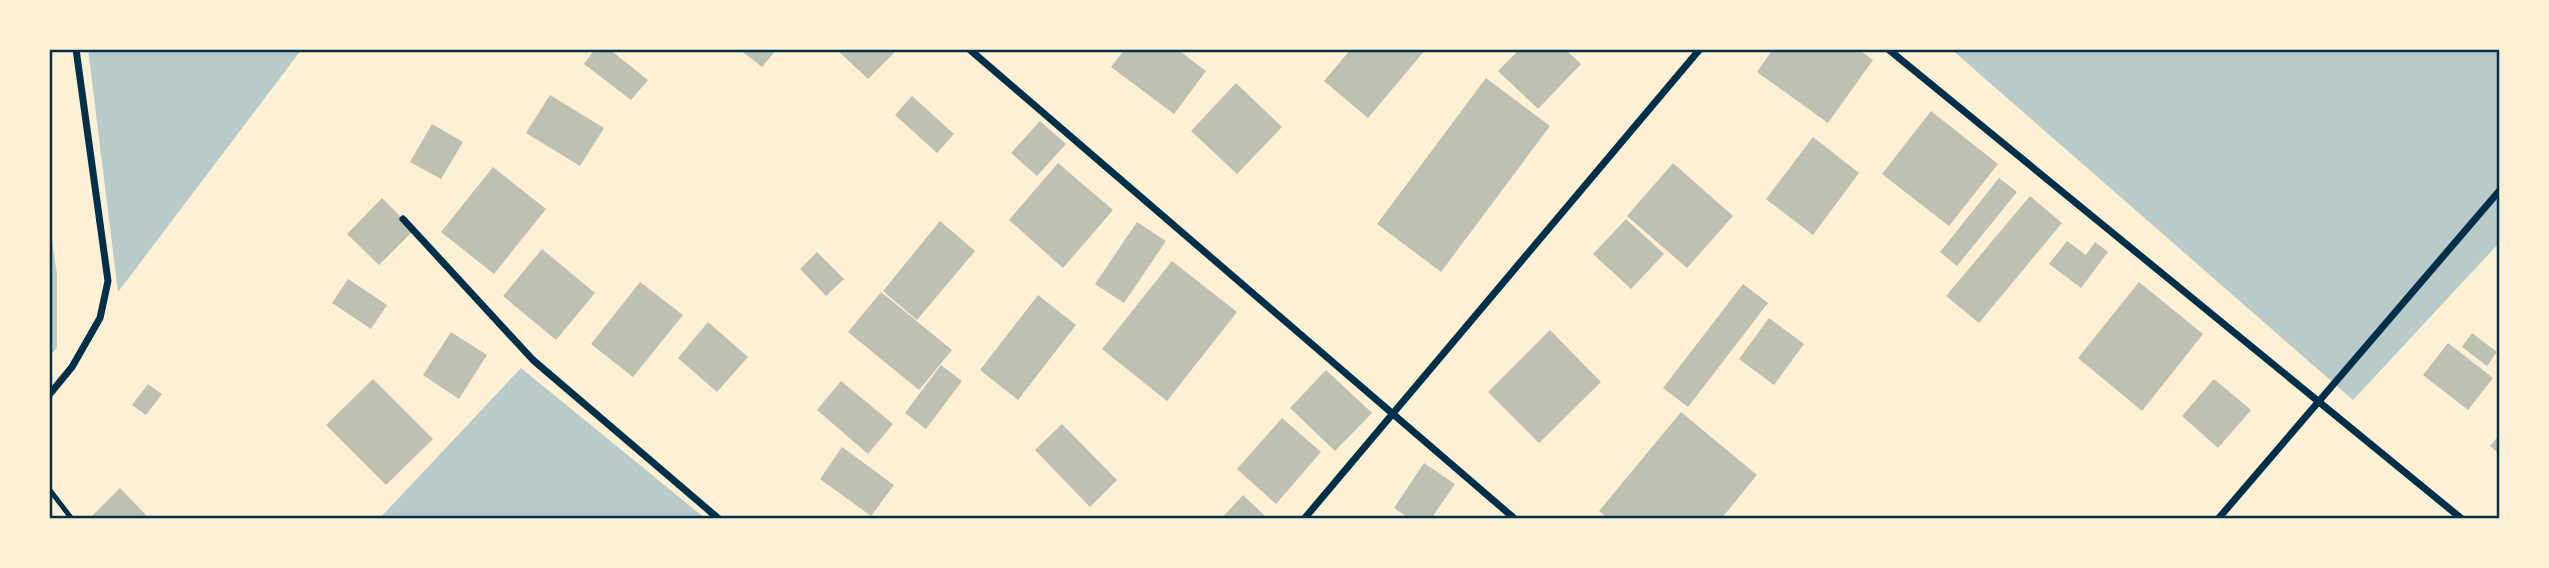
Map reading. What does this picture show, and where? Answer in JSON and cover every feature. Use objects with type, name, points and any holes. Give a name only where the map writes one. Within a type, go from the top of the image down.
[{"type":"street","points":[[49,395],[72,367],[100,318],[108,281],[76,49]]},
{"type":"street","points":[[969,49],[1515,519]]},
{"type":"street","points":[[1304,519],[1700,49]]},
{"type":"street","points":[[1888,49],[2462,519]]},
{"type":"street","points":[[2218,519],[2500,190]]},
{"type":"street","points":[[403,219],[533,360],[719,519]]},
{"type":"lane","points":[[49,489],[72,519]]},
{"type":"shaded area","points":[[88,49],[302,49],[118,292]]},
{"type":"shaded area","points":[[1951,49],[2500,49],[2500,242],[2353,400]]},
{"type":"shaded area","points":[[49,222],[57,274],[57,348],[49,356]]},
{"type":"shaded area","points":[[521,368],[706,519],[379,519]]},
{"type":"building","points":[[595,49],[609,49],[648,80],[631,100],[584,64]]},
{"type":"building","points":[[739,49],[777,49],[762,67]]},
{"type":"building","points":[[836,49],[898,49],[868,79]]},
{"type":"building","points":[[1125,49],[1177,49],[1206,71],[1174,114],[1111,67]]},
{"type":"building","points":[[1351,49],[1426,49],[1368,118],[1324,81]]},
{"type":"building","points":[[1520,49],[1565,49],[1581,64],[1538,109],[1498,71]]},
{"type":"building","points":[[1773,49],[1858,49],[1873,60],[1828,123],[1757,72]]},
{"type":"building","points":[[1486,78],[1550,126],[1441,272],[1377,224]]},
{"type":"building","points":[[1236,83],[1282,127],[1237,174],[1191,131]]},
{"type":"building","points":[[550,95],[604,128],[580,166],[526,133]]},
{"type":"building","points":[[912,96],[954,134],[937,153],[895,115]]},
{"type":"building","points":[[1931,111],[1998,164],[1949,226],[1882,174]]},
{"type":"building","points":[[1040,121],[1066,144],[1037,176],[1011,153]]},
{"type":"building","points":[[432,124],[463,142],[441,179],[410,162]]},
{"type":"building","points":[[1813,137],[1859,173],[1813,235],[1766,199]]},
{"type":"building","points":[[1058,163],[1113,210],[1063,268],[1009,220]]},
{"type":"building","points":[[1673,163],[1733,216],[1687,268],[1627,216]]},
{"type":"building","points":[[493,167],[546,209],[494,274],[441,232]]},
{"type":"building","points":[[1999,178],[2017,192],[1957,266],[1940,252]]},
{"type":"building","points":[[2030,196],[2062,223],[1979,323],[1946,296]]},
{"type":"building","points":[[382,198],[414,230],[379,265],[347,234]]},
{"type":"building","points":[[1626,219],[1664,254],[1631,289],[1593,254]]},
{"type":"building","points":[[940,221],[975,251],[917,320],[883,291]]},
{"type":"building","points":[[1137,222],[1166,241],[1124,303],[1095,284]]},
{"type":"building","points":[[2067,241],[2086,255],[2095,242],[2108,252],[2081,288],[2049,264]]},
{"type":"building","points":[[542,249],[595,293],[556,340],[503,296]]},
{"type":"building","points":[[817,252],[844,279],[826,296],[800,269]]},
{"type":"building","points":[[1172,261],[1237,312],[1167,401],[1102,349]]},
{"type":"building","points":[[348,279],[387,305],[371,329],[332,303]]},
{"type":"building","points":[[640,282],[683,315],[633,377],[591,344]]},
{"type":"building","points":[[2139,282],[2203,334],[2142,411],[2078,358]]},
{"type":"building","points":[[1743,284],[1768,303],[1688,407],[1663,388]]},
{"type":"building","points":[[881,292],[952,350],[919,390],[848,332]]},
{"type":"building","points":[[1038,295],[1076,325],[1018,400],[980,370]]},
{"type":"building","points":[[1769,318],[1804,344],[1774,385],[1739,359]]},
{"type":"building","points":[[708,322],[748,357],[717,392],[678,358]]},
{"type":"building","points":[[1550,330],[1601,382],[1539,443],[1488,392]]},
{"type":"building","points":[[451,332],[487,355],[459,399],[423,375]]},
{"type":"building","points":[[2472,333],[2497,352],[2487,366],[2462,347]]},
{"type":"building","points":[[2448,343],[2493,378],[2468,410],[2423,375]]},
{"type":"building","points":[[941,365],[962,381],[926,429],[905,413]]},
{"type":"building","points":[[1326,370],[1372,413],[1335,451],[1290,408]]},
{"type":"building","points":[[373,379],[433,439],[386,485],[326,425]]},
{"type":"building","points":[[2214,379],[2251,410],[2218,448],[2182,416]]},
{"type":"building","points":[[841,381],[893,424],[868,454],[817,410]]},
{"type":"building","points":[[148,384],[162,394],[146,415],[132,405]]},
{"type":"building","points":[[1681,412],[1757,475],[1721,519],[1609,519],[1599,511]]},
{"type":"building","points":[[1282,418],[1321,452],[1276,504],[1237,469]]},
{"type":"building","points":[[1062,424],[1117,480],[1090,507],[1035,450]]},
{"type":"building","points":[[2500,434],[2500,455],[2490,446]]},
{"type":"building","points":[[842,447],[894,485],[871,516],[820,479]]},
{"type":"building","points":[[1424,463],[1455,484],[1431,519],[1410,519],[1394,508]]},
{"type":"building","points":[[120,488],[146,515],[142,519],[91,519],[90,518]]},
{"type":"building","points":[[1243,495],[1265,516],[1262,519],[1221,519]]}]
